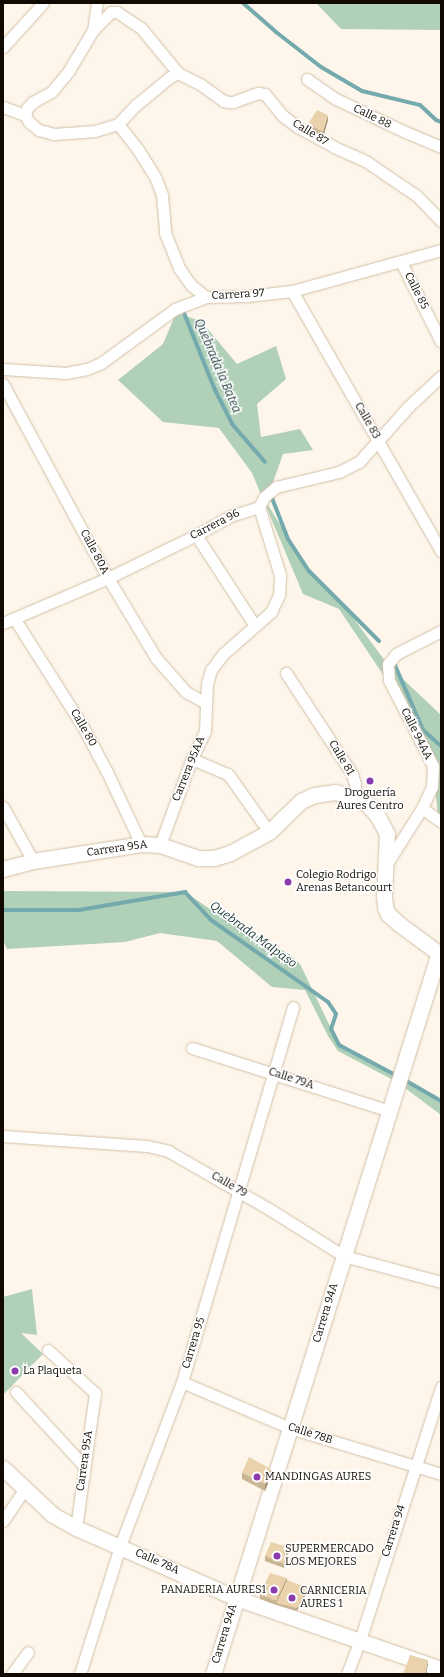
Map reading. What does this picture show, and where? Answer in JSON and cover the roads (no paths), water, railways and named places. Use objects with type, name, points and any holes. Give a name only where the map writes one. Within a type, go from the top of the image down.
[{"type":"street","points":[[3,47],[43,3]]},
{"type":"street","points":[[93,30],[98,3]]},
{"type":"street","points":[[3,107],[25,115],[29,122],[39,130],[54,134],[95,131],[118,124],[136,105],[170,77],[178,73],[141,28],[117,12],[111,12],[93,30],[68,72],[52,92],[33,102],[27,108],[25,115]]},
{"type":"street","name":"Calle 87","points":[[178,73],[200,84],[223,101],[233,102],[258,93],[265,94],[283,116],[299,128],[334,147],[367,162],[418,196],[441,221]]},
{"type":"street","name":"Calle 88","points":[[307,79],[336,99],[403,131],[441,147]]},
{"type":"street","points":[[118,124],[137,148],[156,179],[162,195],[165,233],[179,268],[191,285],[206,297]]},
{"type":"street","name":"Carrera 97","points":[[3,369],[66,373],[87,369],[101,363],[175,309],[206,297],[248,296],[292,291],[441,250]]},
{"type":"street","name":"Calle 85","points":[[401,262],[441,342]]},
{"type":"street","name":"Calle 83","points":[[292,291],[441,551]]},
{"type":"street","points":[[258,507],[264,497],[276,487],[339,472],[359,462],[408,407],[441,376]]},
{"type":"street","name":"Calle 80A","points":[[3,384],[108,578],[156,658],[186,692],[206,703]]},
{"type":"street","name":"Carrera 96","points":[[3,623],[108,578],[196,535],[230,516],[258,507]]},
{"type":"street","name":"Carrera 95AA","points":[[160,845],[192,759],[205,731],[207,684],[211,670],[216,661],[271,612],[279,595],[280,575],[258,507]]},
{"type":"street","points":[[196,535],[255,626]]},
{"type":"street","name":"Calle 80","points":[[14,618],[82,725],[107,772],[141,844]]},
{"type":"street","name":"Calle 94AA","points":[[386,865],[422,808],[432,787],[433,766],[389,680],[388,664],[396,654],[441,631]]},
{"type":"street","name":"Calle 81","points":[[286,673],[352,774],[355,784],[354,797]]},
{"type":"street","points":[[192,759],[228,774],[269,832]]},
{"type":"street","name":"Carrera 95A","points":[[3,869],[33,861],[141,844],[160,845],[198,858],[214,858],[230,853],[269,832],[290,809],[301,800],[314,795],[335,792],[354,797]]},
{"type":"street","points":[[354,797],[366,804],[377,815],[387,834],[384,895],[385,907],[388,914],[399,924],[440,954]]},
{"type":"street","points":[[3,807],[33,861]]},
{"type":"street","points":[[422,808],[441,822]]},
{"type":"street","name":"Carrera 94A","points":[[213,1674],[389,1111],[440,954]]},
{"type":"street","name":"Carrera 95","points":[[80,1674],[120,1546],[182,1382],[293,1007]]},
{"type":"street","name":"Calle 79A","points":[[192,1048],[389,1111]]},
{"type":"street","name":"Calle 79","points":[[3,1136],[147,1146],[168,1151],[239,1191],[344,1256],[441,1282]]},
{"type":"street","name":"Carrera 95A","points":[[48,1350],[95,1393],[76,1528]]},
{"type":"street","name":"Calle 78B","points":[[182,1382],[290,1428],[441,1474]]},
{"type":"street","name":"Carrera 94","points":[[347,1674],[360,1640],[441,1387]]},
{"type":"street","points":[[16,1392],[84,1466]]},
{"type":"street","name":"Calle 78A","points":[[3,1468],[53,1515],[76,1528],[236,1598],[441,1669]]},
{"type":"street","points":[[3,1521],[25,1488]]},
{"type":"street","points":[[12,1674],[28,1652]]},
{"type":"waterway","points":[[243,3],[276,32],[321,67],[362,91],[420,105],[436,120],[441,122]]},
{"type":"waterway","name":"Quebrada la Batea","points":[[184,313],[215,390],[232,424],[265,462]]},
{"type":"waterway","name":"Quebrada la Batea","points":[[272,498],[288,539],[309,571],[379,641]]},
{"type":"waterway","name":"Quebrada la Batea","points":[[394,663],[423,730],[441,746]]},
{"type":"waterway","name":"Quebrada Malpaso","points":[[3,910],[79,910],[185,892],[211,920],[328,1002],[336,1014],[331,1029],[339,1045],[397,1076]]},
{"type":"waterway","name":"Quebrada Malpaso","points":[[403,1079],[441,1101]]},
{"type":"place","name":"Droguería Aures Centro","points":[[370,781]]},
{"type":"place","name":"Colegio Rodrigo Arenas Betancourt","points":[[288,882]]},
{"type":"place","name":"La Plaqueta","points":[[15,1371]]},
{"type":"place","name":"MANDINGAS AURES","points":[[257,1477]]},
{"type":"place","name":"SUPERMERCADO LOS MEJORES","points":[[277,1556]]},
{"type":"place","name":"PANADERIA AURES1","points":[[274,1590]]},
{"type":"place","name":"CARNICERIA AURES 1","points":[[292,1598]]}]
